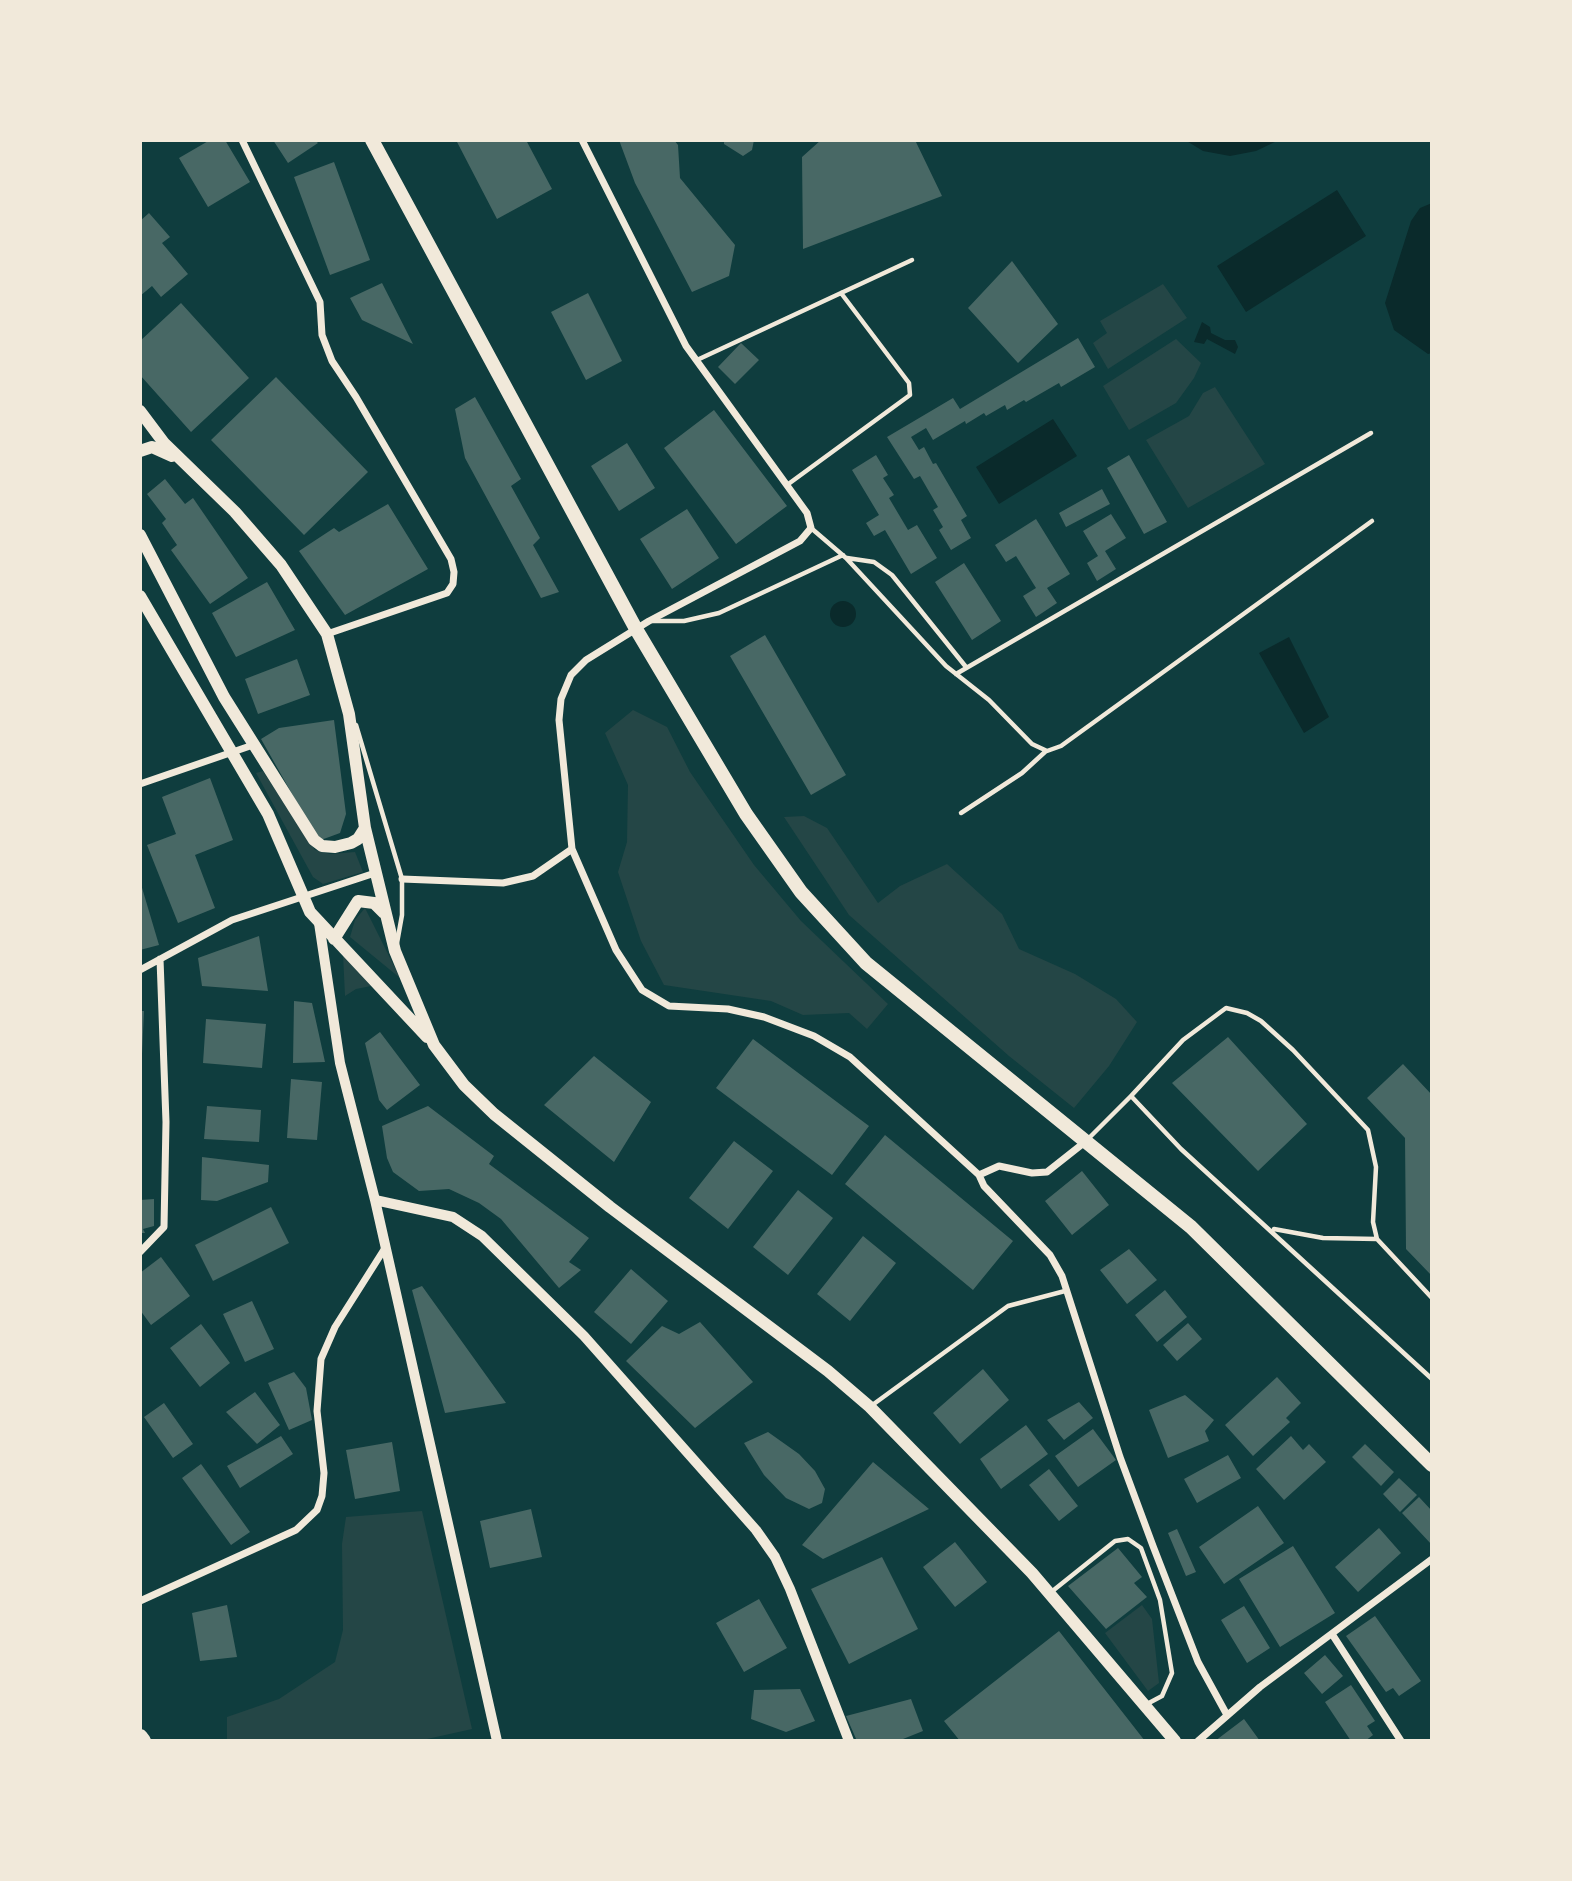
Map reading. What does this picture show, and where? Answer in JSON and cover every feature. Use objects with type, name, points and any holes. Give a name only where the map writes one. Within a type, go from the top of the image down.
[{"type":"highway","points":[[140,1737],[143,1741]]},
{"type":"main road","points":[[372,140],[746,814],[801,892],[866,962],[1191,1227],[1432,1465]]},
{"type":"main road","points":[[140,411],[184,464],[235,512],[281,565],[327,634],[349,714],[365,828],[395,951],[435,1045]]},
{"type":"main road","points":[[141,449],[162,450],[184,464]]},
{"type":"main road","points":[[140,535],[184,623],[253,745],[314,840],[322,846],[335,847],[358,839],[365,828]]},
{"type":"main road","points":[[140,596],[268,814],[301,895],[319,923],[435,1045],[464,1085],[494,1114],[610,1207],[828,1371],[870,1407],[1049,1594],[1175,1741]]},
{"type":"main road","points":[[334,939],[358,901],[374,902],[387,919]]},
{"type":"street","points":[[242,140],[320,302],[322,335],[332,361],[451,559],[454,572],[453,584],[447,593],[327,634]]},
{"type":"street","points":[[582,140],[677,330],[807,513],[811,528],[800,541],[643,625],[577,668],[561,699],[558,720],[572,849],[620,957],[642,990],[669,1006],[728,1009],[764,1017],[814,1036],[850,1057],[979,1175],[984,1186],[1050,1255],[1065,1290],[1153,1546],[1198,1662],[1227,1715]]},
{"type":"street","points":[[140,783],[253,745]]},
{"type":"street","points":[[402,879],[503,883],[533,876],[572,849]]},
{"type":"street","points":[[140,970],[232,920],[301,895],[376,873]]},
{"type":"street","points":[[319,923],[340,1063],[375,1200],[497,1741]]},
{"type":"street","points":[[140,1252],[164,1227],[166,1122],[160,959]]},
{"type":"street","points":[[979,1175],[999,1166],[1031,1173],[1047,1172],[1085,1142]]},
{"type":"street","points":[[375,1200],[453,1217],[482,1236],[584,1336],[756,1530],[775,1558],[790,1589],[849,1741]]},
{"type":"street","points":[[140,1601],[296,1530],[317,1510],[323,1496],[324,1473],[317,1411],[321,1359],[335,1327],[385,1248]]},
{"type":"street","points":[[1198,1741],[1227,1715],[1432,1559]]},
{"type":"street","points":[[1332,1634],[1401,1741]]},
{"type":"lane","points":[[696,360],[912,260]]},
{"type":"lane","points":[[787,485],[910,395],[909,383],[841,293]]},
{"type":"lane","points":[[956,674],[1371,433]]},
{"type":"lane","points":[[961,813],[1021,773],[1047,751],[1061,746],[1372,521]]},
{"type":"lane","points":[[811,528],[845,556],[956,674],[989,700],[1032,744],[1047,751]]},
{"type":"lane","points":[[643,625],[684,621],[719,613],[845,556],[874,562],[892,575],[967,667]]},
{"type":"lane","points":[[349,714],[362,740],[402,879],[402,915],[395,951]]},
{"type":"lane","points":[[1085,1142],[1183,1040],[1226,1008],[1247,1013],[1261,1021],[1293,1050],[1368,1130],[1376,1167],[1373,1222],[1377,1239],[1432,1298]]},
{"type":"lane","points":[[1131,1096],[1181,1149],[1272,1229],[1432,1379]]},
{"type":"lane","points":[[1272,1229],[1323,1238],[1377,1239]]},
{"type":"lane","points":[[870,1407],[1009,1306],[1065,1290]]},
{"type":"lane","points":[[1049,1594],[1115,1541],[1128,1539],[1141,1548],[1160,1600],[1172,1673],[1162,1696],[1145,1704]]},
{"type":"shaded area","points":[[1185,140],[1279,140],[1256,151],[1230,156],[1203,151]]},
{"type":"shaded area","points":[[1337,190],[1366,236],[1246,312],[1217,266]]},
{"type":"shaded area","points":[[1432,203],[1432,353],[1428,354],[1394,330],[1385,303],[1411,221],[1420,208]]},
{"type":"shaded area","points":[[1163,284],[1187,318],[1108,369],[1093,343],[1107,333],[1100,321]]},
{"type":"shaded area","points":[[1202,322],[1210,327],[1211,333],[1225,340],[1235,340],[1238,347],[1235,354],[1207,339],[1204,344],[1194,342]]},
{"type":"shaded area","points":[[1176,339],[1201,363],[1194,378],[1176,403],[1129,430],[1103,386]]},
{"type":"shaded area","points":[[1215,387],[1265,464],[1188,508],[1146,440],[1189,416],[1203,393]]},
{"type":"shaded area","points":[[1053,419],[1077,456],[999,504],[976,467]]},
{"type":"shaded area","points":[[843,601],[852,605],[856,614],[852,623],[843,627],[834,623],[830,614],[834,605]]},
{"type":"shaded area","points":[[1289,637],[1329,717],[1304,733],[1259,653]]},
{"type":"shaded area","points":[[633,710],[667,727],[690,772],[754,865],[801,921],[888,1004],[867,1029],[849,1013],[803,1015],[771,1001],[664,985],[641,941],[618,872],[627,842],[628,785],[605,733]]},
{"type":"shaded area","points":[[263,771],[315,850],[330,854],[355,852],[363,872],[323,884],[313,877],[256,773]]},
{"type":"shaded area","points":[[804,816],[827,828],[878,903],[900,886],[947,864],[1002,914],[1019,949],[1075,974],[1116,999],[1137,1022],[1109,1066],[1074,1108],[1009,1056],[849,915],[784,817]]},
{"type":"shaded area","points":[[365,908],[400,978],[350,937],[355,920]]},
{"type":"shaded area","points":[[343,954],[371,986],[356,989],[345,996]]},
{"type":"shaded area","points":[[422,1511],[472,1729],[418,1741],[227,1741],[227,1717],[279,1699],[335,1662],[343,1630],[342,1544],[346,1517]]},
{"type":"shaded area","points":[[1142,1605],[1152,1619],[1159,1683],[1148,1691],[1105,1633]]},
{"type":"building","points":[[210,140],[225,140],[250,182],[208,207],[179,158]]},
{"type":"building","points":[[273,140],[315,140],[318,143],[288,163]]},
{"type":"building","points":[[456,140],[526,140],[552,189],[497,219]]},
{"type":"building","points":[[619,140],[674,140],[678,145],[680,178],[735,245],[729,276],[692,292],[635,183]]},
{"type":"building","points":[[724,140],[754,140],[752,150],[743,156],[724,144]]},
{"type":"building","points":[[821,140],[915,140],[942,196],[803,249],[802,157]]},
{"type":"building","points":[[334,162],[370,260],[330,275],[294,177]]},
{"type":"building","points":[[149,213],[170,237],[162,243],[188,274],[161,297],[152,286],[140,296],[140,221]]},
{"type":"building","points":[[1012,261],[1058,324],[1018,363],[968,308]]},
{"type":"building","points":[[382,283],[413,344],[362,320],[350,298]]},
{"type":"building","points":[[588,293],[622,361],[586,380],[551,312]]},
{"type":"building","points":[[181,303],[249,378],[191,432],[140,375],[140,341]]},
{"type":"building","points":[[1078,338],[1095,367],[1061,387],[1059,383],[1007,410],[1005,405],[986,416],[984,413],[933,440],[926,428],[911,437],[919,450],[924,447],[933,464],[936,463],[967,516],[961,520],[971,538],[951,550],[939,530],[943,527],[933,510],[938,507],[920,476],[914,479],[887,437],[953,398],[960,409]]},
{"type":"building","points":[[741,343],[759,360],[735,384],[718,367]]},
{"type":"building","points":[[276,377],[368,472],[304,535],[211,440]]},
{"type":"building","points":[[475,397],[521,479],[511,486],[540,538],[533,545],[559,592],[541,598],[465,458],[455,409]]},
{"type":"building","points":[[714,410],[787,506],[736,544],[664,448]]},
{"type":"building","points":[[627,443],[655,488],[619,511],[591,466]]},
{"type":"building","points":[[876,455],[888,475],[883,478],[894,495],[889,498],[908,530],[917,525],[937,558],[911,574],[885,530],[874,536],[866,523],[879,515],[852,470]]},
{"type":"building","points":[[1129,455],[1167,522],[1144,534],[1107,468]]},
{"type":"building","points":[[165,479],[185,504],[193,498],[248,578],[210,604],[171,550],[177,545],[162,523],[166,519],[147,494]]},
{"type":"building","points":[[1102,489],[1110,504],[1066,527],[1059,513]]},
{"type":"building","points":[[388,504],[428,569],[345,615],[299,551],[334,528],[339,532]]},
{"type":"building","points":[[687,509],[719,558],[672,589],[640,539]]},
{"type":"building","points":[[1111,514],[1126,538],[1105,551],[1116,569],[1097,581],[1087,563],[1098,556],[1083,531]]},
{"type":"building","points":[[1036,519],[1070,574],[1047,588],[1057,603],[1036,617],[1023,596],[1036,588],[1016,556],[1006,562],[995,545]]},
{"type":"building","points":[[964,563],[1001,621],[972,640],[935,582]]},
{"type":"building","points":[[267,582],[295,630],[236,657],[212,613]]},
{"type":"building","points":[[765,635],[846,775],[811,795],[730,656]]},
{"type":"building","points":[[297,659],[310,695],[258,714],[245,679]]},
{"type":"building","points":[[334,720],[346,814],[340,833],[321,840],[313,831],[261,739],[279,728]]},
{"type":"building","points":[[210,778],[233,840],[195,855],[215,908],[178,923],[147,845],[176,834],[162,797]]},
{"type":"building","points":[[140,881],[159,945],[140,950]]},
{"type":"building","points":[[259,936],[268,991],[202,986],[198,958]]},
{"type":"building","points":[[294,1001],[312,1003],[325,1062],[293,1063]]},
{"type":"building","points":[[140,1011],[144,1011],[142,1054],[140,1054]]},
{"type":"building","points":[[206,1019],[266,1024],[262,1068],[203,1063]]},
{"type":"building","points":[[380,1032],[420,1085],[387,1110],[379,1100],[365,1043]]},
{"type":"building","points":[[1228,1037],[1307,1124],[1258,1171],[1172,1083]]},
{"type":"building","points":[[753,1039],[869,1126],[832,1175],[716,1088]]},
{"type":"building","points":[[594,1056],[651,1102],[614,1162],[544,1105]]},
{"type":"building","points":[[1403,1064],[1432,1095],[1432,1276],[1406,1249],[1405,1138],[1367,1098]]},
{"type":"building","points":[[291,1079],[322,1082],[317,1140],[287,1138]]},
{"type":"building","points":[[207,1106],[261,1110],[259,1142],[204,1139]]},
{"type":"building","points":[[428,1106],[494,1156],[489,1164],[589,1238],[569,1262],[581,1270],[559,1288],[501,1219],[479,1203],[449,1189],[419,1191],[393,1172],[387,1158],[382,1126]]},
{"type":"building","points":[[885,1135],[1013,1241],[973,1290],[845,1184]]},
{"type":"building","points":[[734,1141],[773,1171],[728,1229],[689,1198]]},
{"type":"building","points":[[202,1157],[269,1165],[268,1182],[217,1201],[201,1200]]},
{"type":"building","points":[[1082,1171],[1109,1205],[1072,1235],[1045,1201]]},
{"type":"building","points":[[798,1190],[833,1218],[788,1275],[753,1247]]},
{"type":"building","points":[[154,1199],[154,1226],[143,1229],[145,1233],[140,1233],[140,1200]]},
{"type":"building","points":[[271,1207],[289,1243],[213,1281],[195,1245]]},
{"type":"building","points":[[863,1236],[896,1263],[850,1321],[817,1294]]},
{"type":"building","points":[[1129,1249],[1157,1280],[1127,1304],[1100,1270]]},
{"type":"building","points":[[161,1257],[190,1296],[151,1325],[140,1310],[140,1273]]},
{"type":"building","points":[[631,1269],[668,1301],[631,1344],[594,1312]]},
{"type":"building","points":[[422,1286],[506,1403],[445,1413],[412,1290]]},
{"type":"building","points":[[1165,1290],[1187,1317],[1157,1342],[1135,1315]]},
{"type":"building","points":[[252,1301],[274,1349],[245,1362],[223,1314]]},
{"type":"building","points":[[700,1322],[753,1382],[695,1428],[626,1361],[662,1326],[679,1334]]},
{"type":"building","points":[[1188,1323],[1202,1339],[1177,1361],[1163,1345]]},
{"type":"building","points":[[201,1324],[230,1363],[200,1387],[170,1348]]},
{"type":"building","points":[[983,1369],[1009,1400],[960,1444],[933,1413]]},
{"type":"building","points":[[294,1372],[306,1388],[312,1420],[289,1430],[268,1383]]},
{"type":"building","points":[[1277,1377],[1301,1403],[1286,1418],[1290,1422],[1253,1456],[1225,1425]]},
{"type":"building","points":[[255,1392],[280,1425],[257,1444],[226,1412]]},
{"type":"building","points":[[1185,1395],[1214,1420],[1205,1431],[1209,1441],[1168,1458],[1149,1410]]},
{"type":"building","points":[[1079,1402],[1093,1418],[1064,1440],[1047,1420]]},
{"type":"building","points":[[164,1403],[193,1444],[173,1458],[144,1417]]},
{"type":"building","points":[[1026,1425],[1048,1454],[1001,1489],[980,1459]]},
{"type":"building","points":[[1093,1429],[1116,1460],[1078,1487],[1055,1456]]},
{"type":"building","points":[[768,1432],[799,1454],[815,1471],[825,1489],[822,1503],[809,1509],[786,1498],[764,1475],[744,1443]]},
{"type":"building","points":[[281,1436],[293,1454],[240,1488],[227,1466]]},
{"type":"building","points":[[1291,1436],[1303,1450],[1309,1444],[1326,1462],[1284,1500],[1256,1469]]},
{"type":"building","points":[[392,1442],[400,1491],[355,1499],[346,1450]]},
{"type":"building","points":[[1365,1444],[1394,1472],[1381,1486],[1352,1457]]},
{"type":"building","points":[[1228,1455],[1241,1478],[1197,1503],[1184,1479]]},
{"type":"building","points":[[873,1462],[929,1509],[823,1559],[802,1545]]},
{"type":"building","points":[[201,1464],[250,1532],[231,1545],[182,1478]]},
{"type":"building","points":[[1049,1469],[1078,1506],[1059,1521],[1029,1485]]},
{"type":"building","points":[[1399,1478],[1417,1495],[1400,1512],[1383,1494]]},
{"type":"building","points":[[1419,1497],[1432,1511],[1432,1545],[1402,1513]]},
{"type":"building","points":[[1258,1506],[1284,1543],[1224,1584],[1199,1547]]},
{"type":"building","points":[[531,1509],[542,1557],[490,1568],[480,1521]]},
{"type":"building","points":[[1379,1528],[1401,1553],[1358,1592],[1335,1567]]},
{"type":"building","points":[[1177,1529],[1196,1572],[1186,1576],[1168,1533]]},
{"type":"building","points":[[955,1542],[987,1582],[955,1607],[923,1567]]},
{"type":"building","points":[[1293,1546],[1335,1613],[1280,1647],[1239,1579]]},
{"type":"building","points":[[1118,1548],[1142,1577],[1134,1583],[1147,1597],[1106,1629],[1068,1586]]},
{"type":"building","points":[[882,1557],[918,1629],[849,1664],[811,1589]]},
{"type":"building","points":[[759,1599],[787,1648],[744,1672],[716,1623]]},
{"type":"building","points":[[227,1605],[237,1657],[200,1661],[192,1613]]},
{"type":"building","points":[[1244,1606],[1270,1648],[1247,1663],[1221,1620]]},
{"type":"building","points":[[1375,1616],[1421,1681],[1399,1696],[1393,1688],[1386,1692],[1346,1636]]},
{"type":"building","points":[[1059,1631],[1145,1741],[960,1741],[944,1721]]},
{"type":"building","points":[[1325,1655],[1343,1676],[1322,1694],[1304,1673]]},
{"type":"building","points":[[1351,1685],[1375,1721],[1367,1726],[1373,1735],[1365,1741],[1351,1741],[1325,1702]]},
{"type":"building","points":[[800,1689],[815,1721],[786,1732],[751,1719],[754,1690]]},
{"type":"building","points":[[911,1699],[923,1731],[898,1741],[857,1741],[846,1716]]},
{"type":"building","points":[[1244,1719],[1260,1741],[1215,1741]]}]
